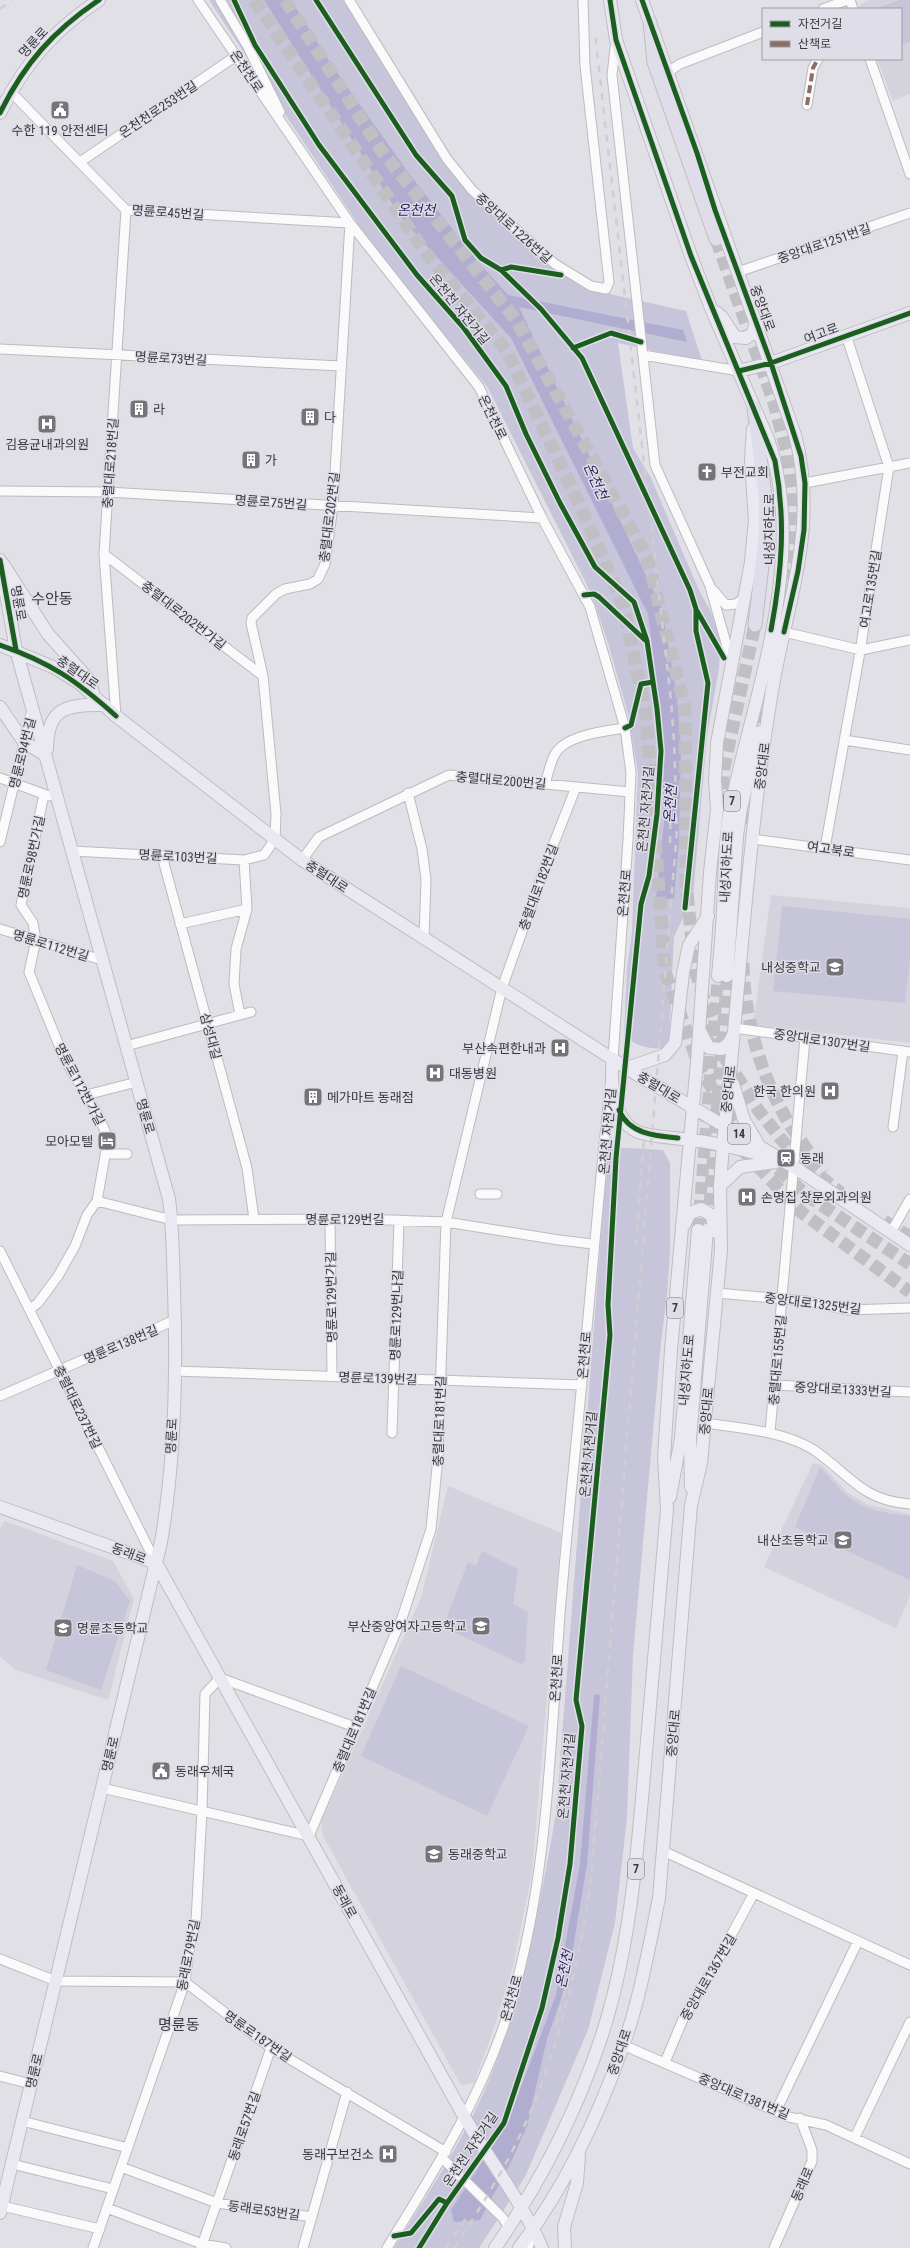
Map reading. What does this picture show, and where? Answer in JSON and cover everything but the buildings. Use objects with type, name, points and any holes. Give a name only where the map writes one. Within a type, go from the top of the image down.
[{"type":"highway","points":[[650,22],[654,62],[716,239]]},
{"type":"highway","points":[[754,408],[765,496],[765,540],[755,625]]},
{"type":"main road","name":"명륜로","points":[[0,113],[10,91],[31,59],[58,32],[98,0]]},
{"type":"main road","name":"중앙대로","points":[[495,2248],[522,2208],[553,2154],[575,2107],[601,2038],[617,1978],[632,1902],[667,1510],[665,1449],[671,1350],[693,1108],[716,809],[716,743],[744,598],[755,520],[751,461],[754,408],[711,308],[677,217],[616,40],[610,0]]},
{"type":"main road","name":"중앙대로","points":[[519,2248],[534,2228],[580,2151],[623,2045],[650,1940],[659,1898],[691,1505],[701,1463],[717,1293],[720,1250],[720,1186],[723,1144],[753,839],[771,696],[798,571],[804,530],[805,483],[796,435],[668,72],[641,1]]},
{"type":"main road","points":[[711,308],[722,317],[735,337],[746,338],[753,333],[756,321]]},
{"type":"main road","name":"여고로","points":[[739,371],[771,363],[910,313]]},
{"type":"main road","name":"내성지하도로","points":[[754,408],[768,439],[782,496],[782,549],[771,630],[729,811],[722,976],[741,808],[762,724],[771,696]]},
{"type":"main road","name":"명륜로","points":[[0,560],[16,650],[169,1199],[172,1220],[175,1320],[175,1371],[168,1499],[156,1563],[1,2209]]},
{"type":"main road","points":[[0,560],[48,634],[89,680],[94,697]]},
{"type":"main road","name":"충렬대로","points":[[0,645],[16,650],[55,668],[79,683],[116,716],[302,860],[621,1064],[789,1164],[910,1244]]},
{"type":"main road","points":[[46,759],[48,730],[56,715],[77,705],[104,706]]},
{"type":"main road","points":[[0,707],[24,742],[46,759]]},
{"type":"main road","points":[[708,915],[689,946],[683,974],[675,1044],[665,1055],[621,1064],[611,1076],[616,1103],[622,1118],[639,1132],[723,1144],[789,1164]]},
{"type":"main road","points":[[699,1030],[709,1048],[722,1049],[729,1043],[734,1031]]},
{"type":"main road","points":[[730,1073],[736,1101],[744,1120],[759,1147]]},
{"type":"main road","points":[[720,1186],[740,1167],[789,1164]]},
{"type":"main road","points":[[682,1232],[690,1213],[695,1210],[706,1210],[711,1215],[720,1250]]},
{"type":"main road","name":"내성지하도로","points":[[667,1510],[685,1439],[703,1230]]},
{"type":"main road","name":"내성지하도로","points":[[685,1439],[691,1505]]},
{"type":"main road","name":"동래로","points":[[0,1507],[156,1563],[467,2121],[522,2208]]},
{"type":"main road","points":[[565,2248],[564,2227],[577,2183],[580,2151]]},
{"type":"main road","points":[[522,2208],[534,2228],[542,2248]]},
{"type":"street","name":"온천천로","points":[[198,0],[350,223],[478,387],[542,518],[590,607],[625,728],[631,773],[621,1064]]},
{"type":"street","name":"온천천로","points":[[220,0],[248,47],[295,142]]},
{"type":"street","name":"중앙대로1226번길","points":[[349,0],[447,159],[472,190],[555,264],[591,286],[606,289],[608,282],[585,66],[582,0]]},
{"type":"street","points":[[827,8],[848,0]]},
{"type":"street","points":[[668,72],[680,64],[762,32]]},
{"type":"street","points":[[616,40],[612,75],[655,465],[710,586],[732,665]]},
{"type":"street","name":"온천천로253번길","points":[[80,162],[236,56]]},
{"type":"street","points":[[807,105],[813,68],[817,60]]},
{"type":"street","points":[[870,60],[910,174]]},
{"type":"street","name":"명륜로45번길","points":[[10,91],[126,210],[350,223]]},
{"type":"street","name":"충렬대로218번길","points":[[116,716],[104,554],[126,210]]},
{"type":"street","name":"중앙대로1251번길","points":[[738,272],[910,213]]},
{"type":"street","name":"충렬대로202번길","points":[[276,840],[276,814],[263,676],[251,623],[252,618],[281,591],[310,584],[318,579],[325,564],[332,506],[350,223]]},
{"type":"street","name":"여고로135번길","points":[[825,848],[860,650],[889,467],[846,336]]},
{"type":"street","name":"명륜로73번길","points":[[0,350],[341,366]]},
{"type":"street","points":[[643,355],[739,371]]},
{"type":"street","points":[[805,483],[910,463]]},
{"type":"street","name":"명륜로75번길","points":[[0,491],[108,492],[542,518]]},
{"type":"street","name":"충렬대로202번가길","points":[[104,554],[263,676]]},
{"type":"street","points":[[710,586],[719,599],[726,605],[736,604],[744,598]]},
{"type":"street","points":[[784,632],[860,650],[910,640]]},
{"type":"street","name":"명륜로94번길","points":[[0,842],[32,710]]},
{"type":"street","points":[[545,784],[555,754],[564,745],[589,734],[625,728]]},
{"type":"street","points":[[844,740],[910,750]]},
{"type":"street","name":"충렬대로200번길","points":[[302,860],[319,837],[408,793],[449,775],[630,792]]},
{"type":"street","points":[[0,778],[57,798]]},
{"type":"street","name":"충렬대로182번길","points":[[502,988],[550,853],[576,787]]},
{"type":"street","points":[[408,793],[422,849],[426,880],[424,938]]},
{"type":"street","name":"명륜로98번가길","points":[[36,940],[33,922],[22,905],[44,794]]},
{"type":"street","name":"여고북로","points":[[753,839],[910,860]]},
{"type":"street","name":"명륜로103번길","points":[[72,851],[244,860],[264,855],[276,840]]},
{"type":"street","name":"삼성대길","points":[[162,856],[247,1168],[254,1219]]},
{"type":"street","points":[[240,1015],[234,984],[236,949],[247,909],[244,860]]},
{"type":"street","points":[[180,924],[247,909]]},
{"type":"street","name":"명륜로112번길","points":[[0,929],[102,960]]},
{"type":"street","name":"명륜로112번가길","points":[[30,1309],[38,1303],[58,1276],[76,1246],[87,1215],[97,1202],[105,1154],[105,1131],[65,1060],[29,972],[36,940]]},
{"type":"street","name":"충렬대로181번길","points":[[309,1836],[402,1618],[431,1529],[435,1498],[446,1222],[502,988]]},
{"type":"street","points":[[126,1046],[251,1012]]},
{"type":"street","name":"중앙대로1307번길","points":[[734,1031],[805,1038],[907,1051]]},
{"type":"street","points":[[789,1164],[805,1038]]},
{"type":"street","points":[[893,1127],[907,1051]]},
{"type":"street","name":"온천천로","points":[[387,2248],[444,2155],[467,2121],[491,2062],[505,2022],[535,1900],[547,1809],[560,1612],[611,1076]]},
{"type":"street","name":"명륜로","points":[[86,1095],[137,1082]]},
{"type":"street","points":[[105,1154],[126,1154]]},
{"type":"street","name":"충렬대로155번길","points":[[770,1432],[782,1298],[789,1164]]},
{"type":"street","points":[[480,1194],[497,1194]]},
{"type":"street","points":[[891,1232],[910,1199]]},
{"type":"street","name":"명륜로129번길","points":[[97,1202],[172,1220],[330,1219],[446,1222],[594,1244]]},
{"type":"street","name":"명륜로129번가길","points":[[330,1219],[332,1376]]},
{"type":"street","name":"명륜로129번나길","points":[[392,1433],[399,1220]]},
{"type":"street","name":"충렬대로237번길","points":[[0,1251],[156,1563]]},
{"type":"street","name":"중앙대로1325번길","points":[[717,1293],[782,1298],[848,1310],[910,1308]]},
{"type":"street","name":"명륜로138번길","points":[[0,1396],[175,1320]]},
{"type":"street","name":"명륜로139번길","points":[[175,1371],[582,1385]]},
{"type":"street","name":"중앙대로1333번길","points":[[775,1385],[910,1392]]},
{"type":"street","points":[[705,1423],[770,1432],[813,1450],[864,1491],[896,1504],[910,1504]]},
{"type":"street","points":[[220,1678],[356,1727]]},
{"type":"street","name":"동래로79번길","points":[[93,2248],[185,1982],[190,1944],[196,1921],[202,1811],[205,1694],[220,1678]]},
{"type":"street","name":"명륜로","points":[[102,1788],[309,1836]]},
{"type":"street","points":[[663,1851],[910,1965]]},
{"type":"street","name":"중앙대로1367번길","points":[[665,2062],[684,2017],[714,1967],[754,1893]]},
{"type":"street","points":[[776,2111],[858,1941]]},
{"type":"street","points":[[0,1959],[56,1981],[185,1982]]},
{"type":"street","name":"명륜로187번길","points":[[185,1982],[271,2048],[347,2092],[444,2155],[450,2166],[509,2227]]},
{"type":"street","points":[[855,2137],[910,2022]]},
{"type":"street","name":"중앙대로1381번길","points":[[623,2045],[789,2117],[826,2124],[910,2164]]},
{"type":"street","name":"동래로57번길","points":[[201,2246],[271,2048]]},
{"type":"street","points":[[0,2076],[31,2084]]},
{"type":"street","name":"동래로53번길","points":[[303,2248],[347,2092]]},
{"type":"street","name":"동래로","points":[[774,2248],[812,2161],[812,2150],[800,2118]]},
{"type":"street","points":[[22,2121],[128,2148]]},
{"type":"street","points":[[12,2164],[114,2189]]},
{"type":"street","points":[[121,2167],[216,2203]]},
{"type":"street","name":"동래로53번길","points":[[216,2203],[312,2217]]},
{"type":"street","points":[[107,2208],[201,2246],[226,2248]]},
{"type":"street","name":"명륜로","points":[[1,2209],[100,2229]]},
{"type":"street","points":[[528,2248],[534,2228]]},
{"type":"shaded area","points":[[209,0],[343,0],[435,149],[470,195],[526,247],[583,288],[686,311],[702,361],[618,343],[633,448],[651,478],[698,588],[715,620],[721,637],[719,669],[707,736],[693,896],[674,937],[669,1041],[662,1049],[641,1046],[632,1042],[624,1035],[627,969],[632,932],[638,773],[628,714],[608,643],[595,604],[585,581],[488,388],[401,281],[360,227]]},
{"type":"shaded area","points":[[870,0],[910,0],[910,94],[893,101],[877,60],[902,60],[902,8],[859,8],[861,4]]},
{"type":"shaded area","points":[[899,0],[910,0],[910,42],[902,46],[902,8],[878,8]]},
{"type":"shaded area","name":"내성중학교","points":[[771,895],[910,908],[910,1043],[753,1025]]},
{"type":"shaded area","points":[[782,906],[910,919],[910,958],[905,1003],[773,991]]},
{"type":"shaded area","points":[[608,1147],[663,1150],[670,1163],[670,1250],[667,1295],[661,1342],[633,1655],[627,1818],[615,1923],[588,2030],[525,2177],[479,2248],[394,2248],[465,2131],[488,2082],[498,2057],[517,1997],[545,1874],[556,1813]]},
{"type":"shaded area","name":"내산초등학교","points":[[813,1463],[822,1465],[847,1492],[868,1505],[910,1514],[910,1596],[896,1628],[764,1567]]},
{"type":"shaded area","points":[[820,1467],[841,1490],[859,1504],[879,1511],[910,1516],[910,1580],[795,1527]]},
{"type":"shaded area","name":"동래중학교","points":[[448,1486],[561,1533],[532,1872],[513,1966],[493,2031],[474,2083],[461,2085],[323,1836],[321,1822],[421,1598]]},
{"type":"shaded area","name":"명륜초등학교","points":[[5,1521],[113,1561],[134,1599],[108,1700],[16,1670],[0,1657],[0,1528]]},
{"type":"shaded area","points":[[482,1551],[518,1569],[513,1604],[528,1612],[525,1661],[521,1664],[443,1627],[468,1562],[476,1566]]},
{"type":"shaded area","points":[[77,1565],[115,1581],[130,1601],[101,1690],[46,1670]]},
{"type":"shaded area","points":[[401,1666],[529,1726],[487,1816],[361,1756]]},
{"type":"water","name":"온천천","points":[[264,0],[291,0],[331,64],[407,171],[478,262],[508,295],[683,330],[687,342],[519,307],[662,609],[677,696],[681,748],[679,843],[674,898],[663,900],[656,898],[664,822],[661,717],[648,614],[511,338],[402,219]]},
{"type":"water","name":"온천천","points":[[597,1694],[600,1696],[587,1864],[572,1954],[562,1996],[547,2039],[527,2126],[512,2160],[480,2220],[454,2222],[451,2210],[507,2124],[556,1995],[580,1864],[594,1695]]},
{"type":"tunnel","points":[[254,0],[425,252],[506,350],[578,501],[623,604],[646,716],[665,972],[701,1071],[740,1132],[749,1140]]},
{"type":"tunnel","points":[[285,0],[381,150],[516,320],[647,557],[685,708],[686,884],[695,969],[718,1047],[759,1111],[781,1139],[800,1160],[841,1193]]},
{"type":"tunnel","points":[[716,239],[774,403],[787,453],[791,489],[791,536],[784,579]]},
{"type":"tunnel","points":[[720,808],[724,767],[755,625]]},
{"type":"tunnel","points":[[758,742],[771,659]]},
{"type":"tunnel","points":[[748,824],[752,776]]},
{"type":"tunnel","points":[[743,963],[744,984],[751,1027],[764,1070],[781,1110],[823,1173]]},
{"type":"tunnel","points":[[698,1230],[718,976]]},
{"type":"tunnel","points":[[708,1223],[727,976]]},
{"type":"tunnel","points":[[708,1037],[707,1067],[711,1079]]},
{"type":"tunnel","points":[[725,1120],[732,1139],[801,1212],[910,1292]]},
{"type":"tunnel","points":[[764,1156],[805,1194],[910,1264]]},
{"type":"tunnel","points":[[884,1221],[910,1237]]},
{"type":"railway","points":[[0,9],[12,0]]},
{"type":"railway","points":[[454,2248],[485,2200],[513,2150],[544,2078],[566,2003],[590,1889],[677,830],[671,700],[595,34]]},
{"type":"railway","points":[[670,843],[671,783]]},
{"type":"railway","points":[[636,1246],[644,1138]]},
{"type":"railway","points":[[556,2025],[569,1974]]},
{"type":"railway","points":[[446,2248],[466,2218]]},
{"type":"marked path","points":[[807,105],[813,68],[817,60]]},
{"type":"cycle path","points":[[0,113],[19,79],[41,50],[54,36],[99,0]]},
{"type":"cycle path","name":"온천천 자전거길","points":[[234,0],[255,45],[319,145],[417,275],[463,327],[506,386],[526,434],[560,503],[595,567],[634,602],[647,641],[657,709],[661,751],[657,814],[649,876],[641,904],[616,1158],[608,1305],[610,1335],[576,1700],[582,1726],[570,1864],[558,1938],[542,2008],[504,2123],[447,2203],[419,2248]]},
{"type":"cycle path","points":[[316,0],[416,155],[452,196],[465,240],[481,258],[501,270],[541,309],[582,358],[690,590],[696,609],[696,631],[708,683],[685,908]]},
{"type":"cycle path","points":[[610,0],[616,40],[691,256],[775,461],[781,504],[781,546],[778,587],[771,630]]},
{"type":"cycle path","points":[[642,0],[697,153],[715,210],[771,363],[801,456],[805,483],[804,530],[798,571],[784,632]]},
{"type":"cycle path","points":[[501,270],[511,267],[561,275]]},
{"type":"cycle path","points":[[739,371],[771,363],[910,313]]},
{"type":"cycle path","points":[[573,348],[611,333],[641,342]]},
{"type":"cycle path","points":[[0,560],[16,650]]},
{"type":"cycle path","points":[[584,595],[594,594],[599,597],[645,640]]},
{"type":"cycle path","points":[[697,611],[724,658]]},
{"type":"cycle path","points":[[0,645],[34,658],[62,674],[116,716]]},
{"type":"cycle path","points":[[625,728],[631,725],[641,684],[653,682]]},
{"type":"cycle path","name":"온천천 자전거길","points":[[619,1110],[623,1118],[636,1129],[652,1135],[678,1138]]},
{"type":"cycle path","points":[[394,2236],[411,2233],[439,2199],[447,2203]]},
{"type":"place","name":"수한 119 안전센터","points":[[60,110]]},
{"type":"place","name":"라","points":[[139,409]]},
{"type":"place","name":"다","points":[[310,417]]},
{"type":"place","name":"김용균내과의원","points":[[47,424]]},
{"type":"place","name":"가","points":[[251,460]]},
{"type":"place","name":"부전교회","points":[[707,472]]},
{"type":"place","name":"내성중학교","points":[[835,967]]},
{"type":"place","name":"부산속편한내과","points":[[560,1048]]},
{"type":"place","name":"대동병원","points":[[435,1073]]},
{"type":"place","name":"한국 한의원","points":[[830,1091]]},
{"type":"place","name":"메가마트 동래점","points":[[313,1097]]},
{"type":"place","name":"모아모텔","points":[[107,1141]]},
{"type":"place","name":"동래","points":[[786,1158]]},
{"type":"place","name":"손명집 창문외과의원","points":[[747,1197]]},
{"type":"place","name":"내산초등학교","points":[[843,1540]]},
{"type":"place","name":"부산중앙여자고등학교","points":[[481,1626]]},
{"type":"place","name":"명륜초등학교","points":[[63,1628]]},
{"type":"place","name":"동래우체국","points":[[161,1771]]},
{"type":"place","name":"동래중학교","points":[[434,1854]]},
{"type":"place","name":"동래구보건소","points":[[388,2154]]},
{"type":"district","name":"수안동","points":[[52,599]]},
{"type":"district","name":"명륜동","points":[[179,2025]]}]
